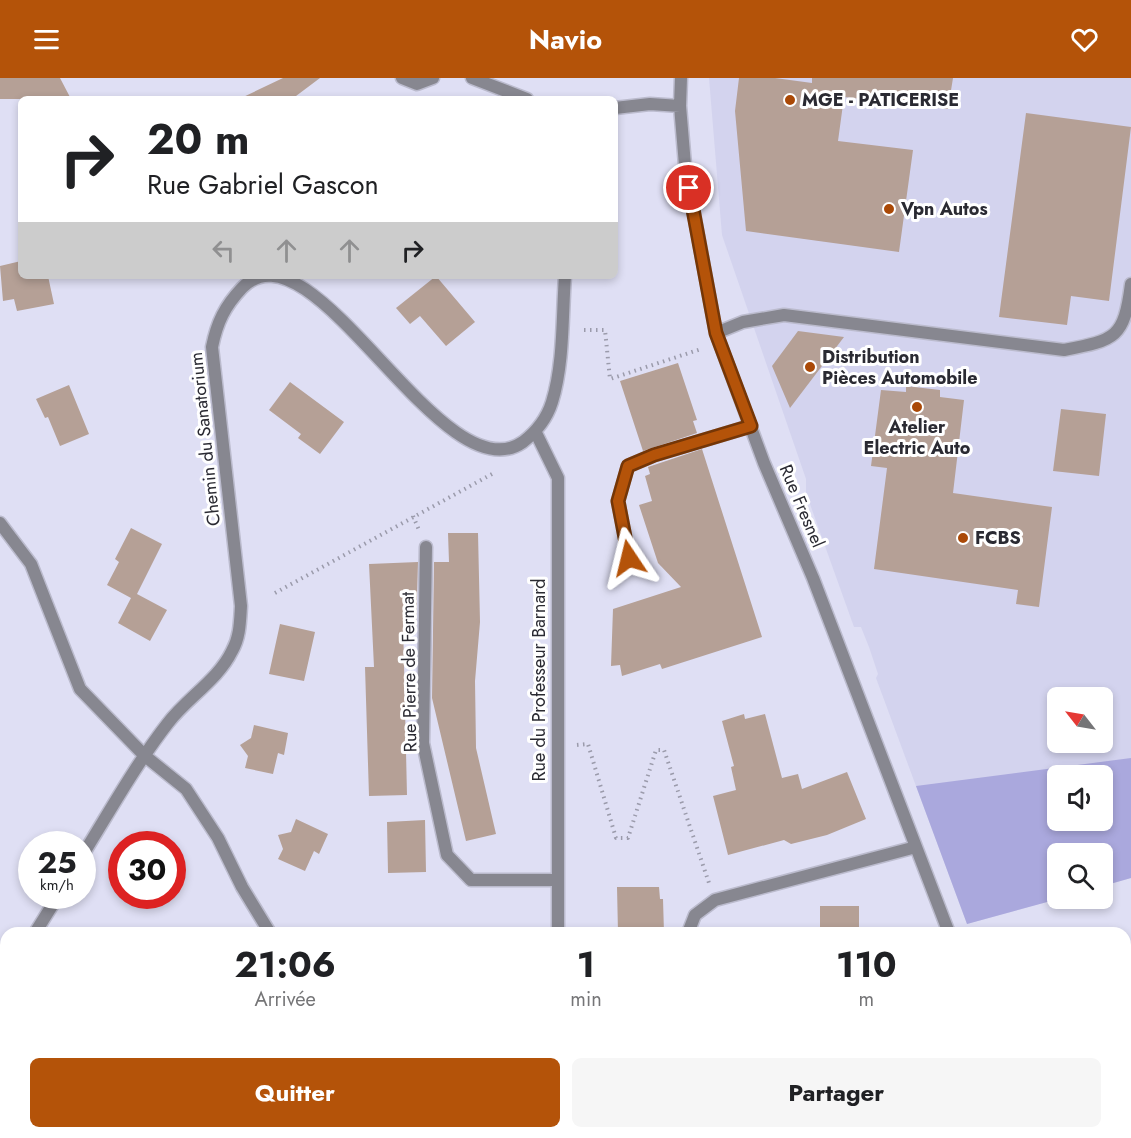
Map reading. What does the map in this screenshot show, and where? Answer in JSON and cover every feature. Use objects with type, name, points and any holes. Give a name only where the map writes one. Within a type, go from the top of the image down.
[{"type":"street","points":[[402,78],[417,84],[433,78]]},
{"type":"street","points":[[472,78],[519,96]]},
{"type":"street","name":"Rue Fresnel","points":[[681,78],[680,106],[687,176],[718,338],[764,463],[813,578],[947,927]]},
{"type":"street","points":[[618,108],[650,104],[680,106]]},
{"type":"street","name":"Chemin du Sanatorium","points":[[96,834],[145,756],[188,699],[222,669],[234,650],[240,628],[240,606],[212,347],[216,326],[227,303],[246,284],[257,279]]},
{"type":"street","name":"Chemin du Sanatorium","points":[[288,279],[328,306],[440,423],[476,442],[494,448],[517,446],[536,433]]},
{"type":"street","points":[[536,433],[552,405],[558,374],[565,279]]},
{"type":"street","points":[[718,338],[743,322],[784,315],[1064,350],[1095,344],[1110,337],[1124,325],[1131,284]]},
{"type":"street","points":[[629,558],[618,501],[628,466],[654,455],[751,426]]},
{"type":"street","name":"Rue du Professeur Barnard","points":[[536,433],[558,478],[558,927]]},
{"type":"street","points":[[0,524],[31,564],[80,689],[145,756],[186,789],[218,838],[242,887],[266,927]]},
{"type":"street","name":"Rue Pierre de Fermat","points":[[426,547],[423,743],[447,855],[471,880],[557,880]]},
{"type":"street","points":[[690,927],[695,915],[715,900],[916,847]]},
{"type":"street","points":[[39,927],[50,909]]},
{"type":"path","points":[[584,330],[605,330],[610,380],[718,338]]},
{"type":"path","points":[[275,593],[492,474]]},
{"type":"path","points":[[576,745],[588,744],[616,838],[628,838],[656,750],[664,750],[715,900]]},
{"type":"shaded area","points":[[709,78],[1131,78],[1131,878],[1113,883],[1113,843],[1047,843],[1047,902],[967,924],[876,678],[878,674],[869,647],[861,627],[854,627],[806,493],[806,479],[722,235]]},
{"type":"shaded area","points":[[1131,758],[1131,878],[1113,883],[1113,843],[1047,843],[1047,902],[967,924],[916,786],[1047,769],[1047,831],[1113,831],[1113,765],[1077,765]]},
{"type":"building","points":[[0,78],[60,78],[69,96],[18,96],[18,99],[0,99]]},
{"type":"building","points":[[283,78],[320,78],[296,96],[245,96]]},
{"type":"building","points":[[739,78],[775,78],[812,83],[812,78],[953,78],[948,109],[844,97],[838,141],[913,150],[899,252],[746,231],[735,111]]},
{"type":"building","points":[[1026,113],[1131,127],[1109,301],[1071,296],[1067,325],[999,317]]},
{"type":"building","points":[[18,262],[18,279],[49,279],[54,304],[17,311],[14,299],[3,301],[0,266]]},
{"type":"building","points":[[432,279],[439,279],[475,322],[446,346],[420,316],[410,324],[396,308]]},
{"type":"building","points":[[798,331],[844,337],[790,408],[772,366]]},
{"type":"building","points":[[678,363],[697,420],[693,421],[697,433],[643,451],[620,381]]},
{"type":"building","points":[[290,382],[344,422],[320,454],[298,438],[301,434],[269,410]]},
{"type":"building","points":[[69,385],[89,434],[60,446],[48,417],[45,418],[36,399]]},
{"type":"building","name":"FCBS","points":[[906,386],[940,390],[940,397],[964,400],[953,493],[1052,507],[1039,607],[1016,604],[1018,590],[874,569],[887,468],[871,466],[881,390],[906,392]]},
{"type":"building","points":[[1061,409],[1106,414],[1099,476],[1053,471]]},
{"type":"building","points":[[702,449],[762,637],[662,669],[660,664],[622,676],[620,665],[611,666],[613,609],[681,587],[658,563],[639,505],[652,501],[645,476],[650,474],[648,467]]},
{"type":"building","points":[[131,528],[162,544],[137,594],[167,610],[150,641],[118,623],[131,598],[107,585],[119,562],[115,559]]},
{"type":"building","points":[[448,533],[478,533],[480,622],[475,681],[476,748],[496,834],[466,841],[432,698],[434,562],[449,562]]},
{"type":"building","points":[[418,562],[416,635],[413,620],[403,621],[407,795],[369,796],[365,667],[374,667],[369,564]]},
{"type":"building","points":[[280,624],[315,632],[304,681],[269,674]]},
{"type":"building","points":[[744,714],[745,719],[765,714],[782,778],[798,774],[802,789],[847,772],[866,819],[827,835],[791,844],[784,840],[728,855],[713,796],[736,790],[731,767],[734,766],[722,721]]},
{"type":"building","points":[[254,725],[288,733],[284,755],[278,753],[273,774],[245,768],[248,756],[240,745],[251,738]]},
{"type":"building","points":[[296,819],[328,834],[319,854],[314,851],[305,871],[278,859],[283,849],[278,835],[291,832]]},
{"type":"building","points":[[425,820],[426,872],[388,873],[387,822]]},
{"type":"building","points":[[617,887],[659,887],[660,899],[663,899],[664,927],[618,927]]},
{"type":"building","points":[[820,906],[859,906],[859,927],[820,927]]},
{"type":"place","name":"MGE - PATICERISE","points":[[790,100]]},
{"type":"place","name":"Vpn Autos","points":[[889,209]]},
{"type":"place","name":"Distribution Pièces Automobile","points":[[810,367]]},
{"type":"place","name":"Atelier Electric Auto","points":[[917,407]]},
{"type":"place","name":"FCBS","points":[[963,538]]},
{"type":"route","points":[[629,558],[618,501],[628,466],[654,455],[751,426],[716,333],[689,188]]}]
